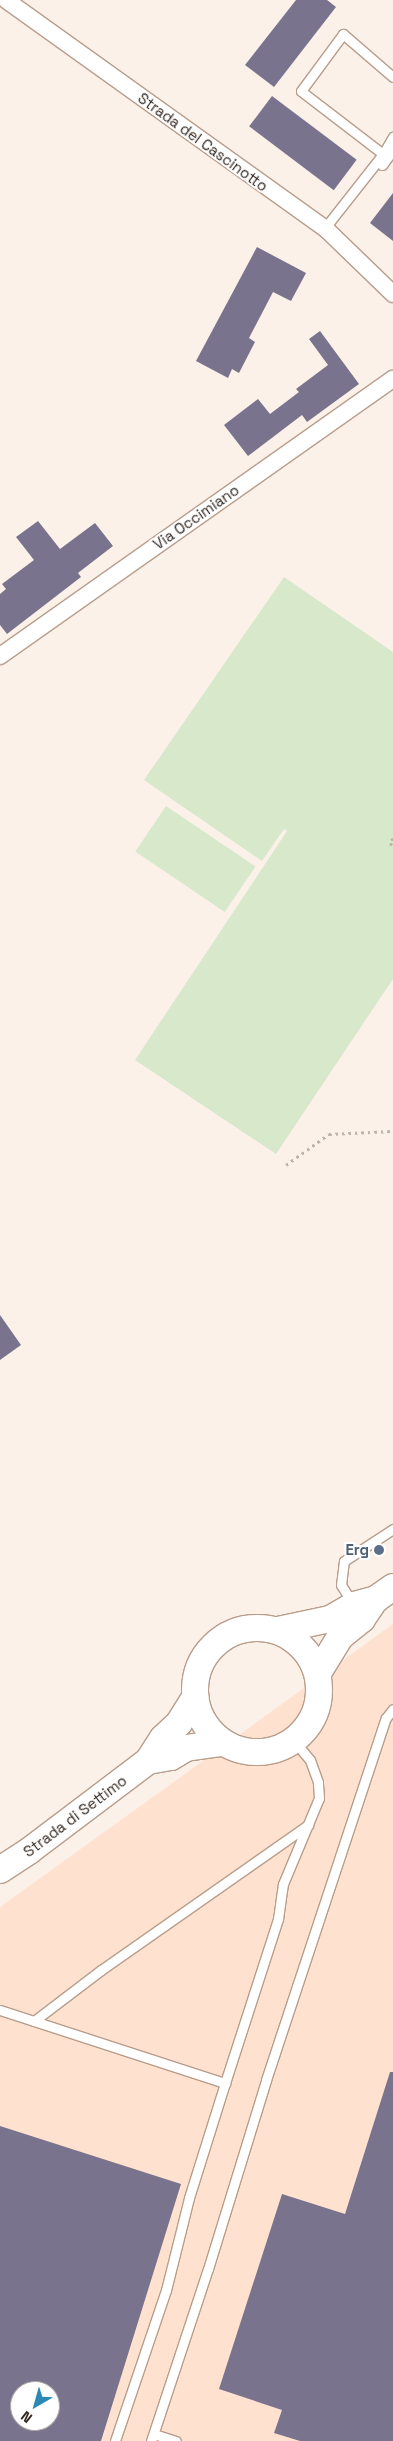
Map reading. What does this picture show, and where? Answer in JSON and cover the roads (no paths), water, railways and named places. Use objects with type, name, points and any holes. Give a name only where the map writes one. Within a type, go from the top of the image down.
[{"type":"main road","points":[[278,1630],[330,1619],[375,1597]]},
{"type":"main road","points":[[318,1673],[340,1637],[362,1619],[375,1597]]},
{"type":"main road","points":[[265,1626],[278,1630],[302,1648],[318,1673],[320,1690],[317,1709],[308,1727],[294,1741],[276,1750],[256,1753],[236,1749],[222,1743],[212,1734],[198,1710],[195,1683],[200,1663],[213,1645],[230,1633],[265,1626]]},
{"type":"main road","name":"Strada di Settimo","points":[[0,1870],[29,1851],[148,1760],[164,1738],[179,1723],[195,1696]]},
{"type":"main road","name":"Strada di Settimo","points":[[148,1760],[171,1757],[186,1748],[222,1743]]},
{"type":"street","name":"Strada del Cascinotto","points":[[6,0],[326,230],[393,294]]},
{"type":"street","name":"Via Occimiano","points":[[0,656],[393,379]]},
{"type":"lane","points":[[382,154],[301,91],[343,34],[393,77]]},
{"type":"lane","points":[[326,230],[393,137]]},
{"type":"lane","points":[[326,230],[356,199],[393,150]]},
{"type":"lane","points":[[375,1597],[341,1585],[344,1562],[393,1530]]},
{"type":"lane","points":[[176,2441],[152,2437],[208,2269],[268,2071],[386,1718],[393,1709]]},
{"type":"lane","points":[[115,2441],[166,2290],[189,2198],[278,1919],[283,1884],[319,1798],[318,1782],[310,1760],[294,1741]]},
{"type":"lane","points":[[34,2021],[101,1970],[308,1825]]},
{"type":"lane","points":[[0,2010],[225,2083]]},
{"type":"place","name":"Erg","points":[[379,1550]]}]
